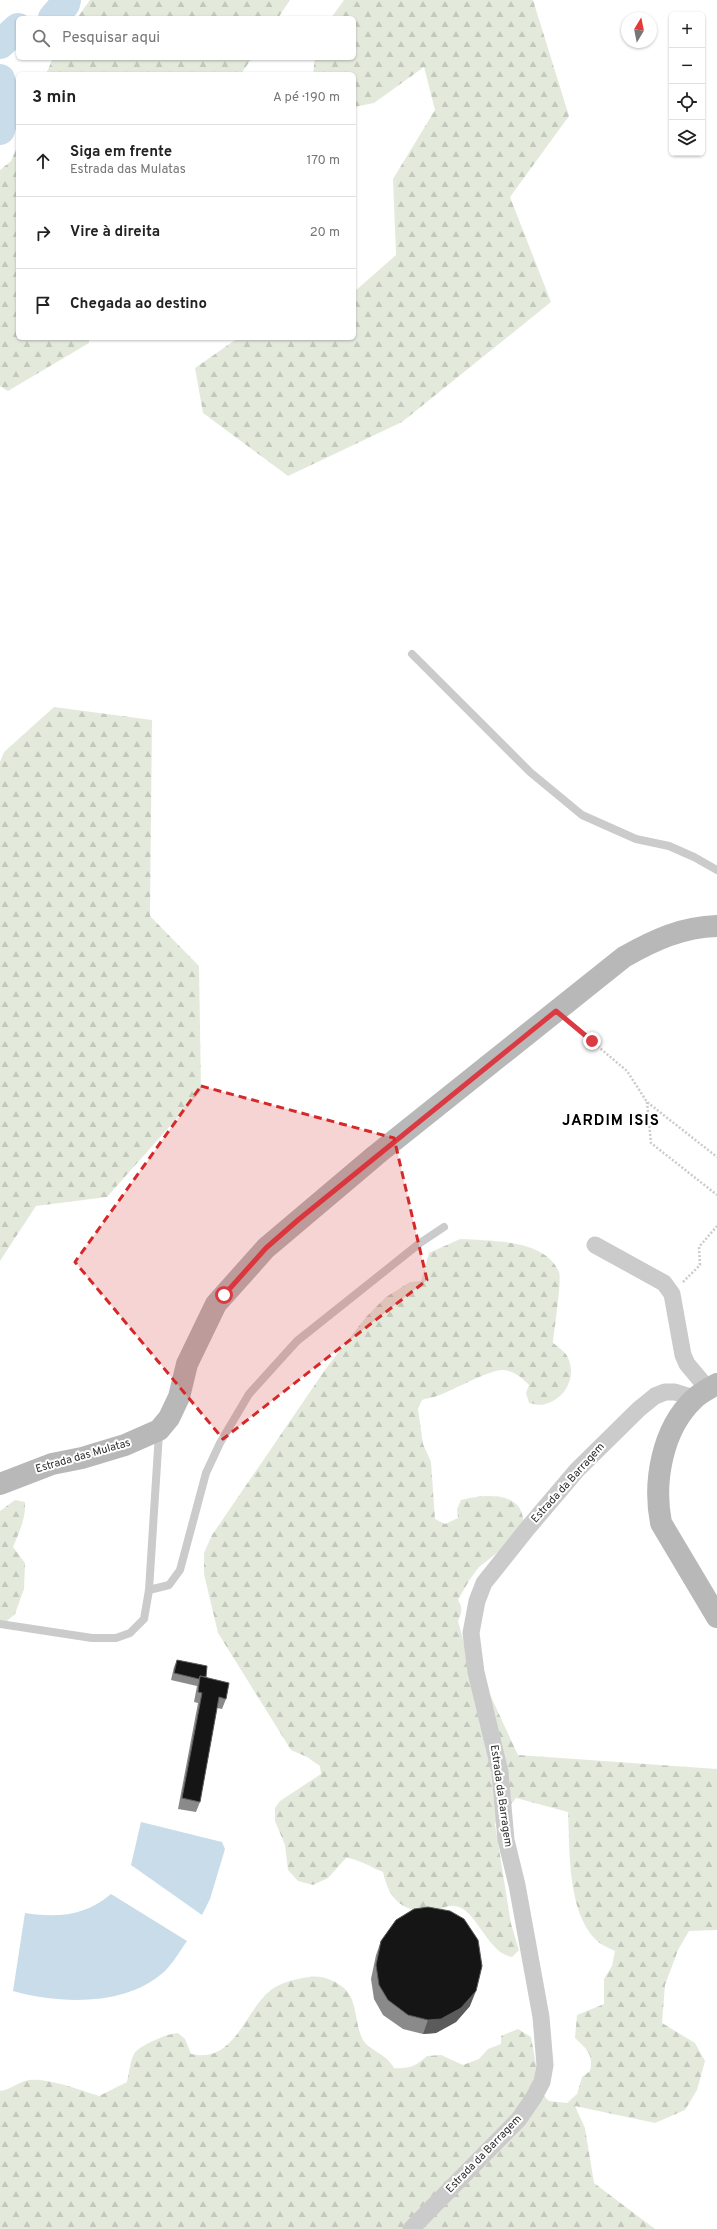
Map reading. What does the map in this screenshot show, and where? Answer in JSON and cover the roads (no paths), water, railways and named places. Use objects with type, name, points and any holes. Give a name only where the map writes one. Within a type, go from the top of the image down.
[{"type":"street","name":"Estrada das Mulatas","points":[[0,1484],[52,1464],[82,1458],[125,1445],[159,1430],[169,1418],[179,1397],[187,1364],[216,1304],[266,1248],[376,1155],[594,979],[624,957],[651,941],[675,932],[717,926]]},
{"type":"street","points":[[595,1245],[664,1283],[672,1294],[682,1355],[706,1390],[671,1432],[662,1462],[659,1509],[661,1523],[669,1539],[717,1617]]},
{"type":"street","name":"Estrada da Barragem","points":[[411,2229],[519,2119],[542,2082],[545,2065],[541,2017],[517,1885],[506,1840],[500,1772],[476,1672],[471,1633],[477,1601],[484,1583],[527,1529],[577,1470],[639,1409],[655,1396],[665,1392],[706,1390]]},
{"type":"lane","points":[[412,654],[530,772],[582,815],[636,839],[669,846],[694,856],[717,870]]},
{"type":"lane","points":[[149,1590],[169,1585],[180,1570],[206,1473],[220,1443],[248,1394],[296,1341],[420,1243],[444,1227]]},
{"type":"lane","points":[[0,1624],[92,1638],[116,1638],[130,1633],[144,1619],[149,1590],[159,1430]]},
{"type":"water","points":[[141,1822],[222,1842],[225,1849],[210,1899],[202,1915],[131,1865]]},
{"type":"water","points":[[111,1894],[187,1941],[174,1961],[165,1971],[149,1983],[112,1997],[71,2000],[13,1991],[25,1913],[37,1915],[71,1914],[91,1907]]},
{"type":"waterway","points":[[55,16],[65,4],[66,0]]},
{"type":"waterway","points":[[0,44],[16,30]]},
{"type":"waterway","points":[[0,79],[7,105],[0,130]]},
{"type":"district","name":"JARDIM ISIS","points":[[611,1121]]}]
